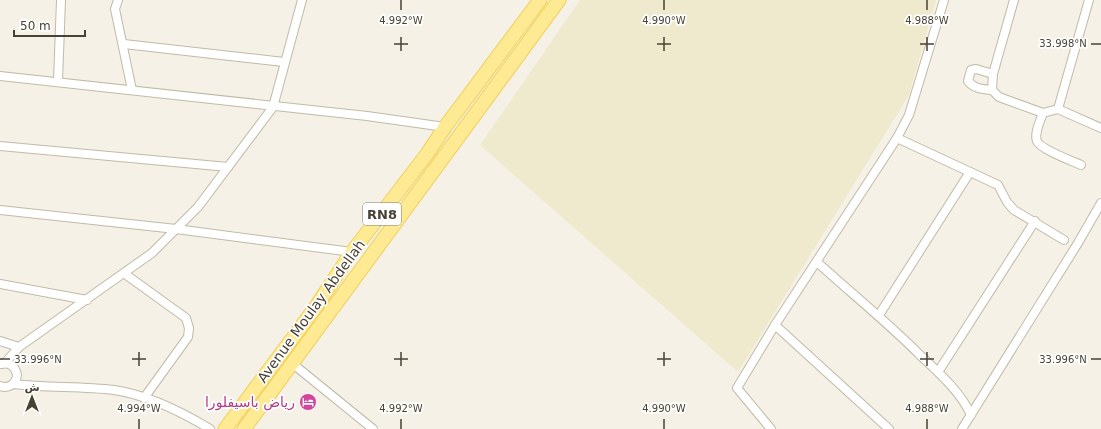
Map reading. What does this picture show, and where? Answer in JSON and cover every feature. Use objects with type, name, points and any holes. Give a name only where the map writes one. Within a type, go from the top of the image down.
[{"type":"main road","name":"Avenue Moulay Abdellah","points":[[225,429],[315,308],[352,252],[427,154],[445,126],[540,0]]},
{"type":"main road","name":"Avenue Moulay Abdellah","points":[[244,429],[294,364],[559,0]]},
{"type":"street","points":[[58,81],[61,0]]},
{"type":"street","points":[[118,0],[115,9],[124,44],[132,90]]},
{"type":"street","points":[[2,364],[19,347],[125,274],[152,253],[198,207],[273,107],[302,0]]},
{"type":"street","points":[[771,429],[737,388],[775,325],[897,138],[909,115],[944,0]]},
{"type":"street","points":[[992,90],[993,74],[1014,0]]},
{"type":"street","points":[[1058,109],[1089,0]]},
{"type":"street","points":[[124,44],[284,62]]},
{"type":"street","points":[[993,74],[976,69],[971,70],[968,81],[971,86],[979,89],[992,90],[999,97],[1042,113],[1058,109],[1101,128]]},
{"type":"street","points":[[0,76],[58,81],[445,126]]},
{"type":"street","points":[[1042,113],[1036,135],[1037,142],[1042,147],[1081,165]]},
{"type":"street","points":[[897,138],[998,185],[1006,202],[1014,210],[1035,221],[1064,240]]},
{"type":"street","points":[[0,146],[228,167]]},
{"type":"street","points":[[879,315],[970,172]]},
{"type":"street","points":[[962,429],[1101,203]]},
{"type":"street","points":[[0,210],[176,229],[352,252]]},
{"type":"street","points":[[938,372],[1035,221]]},
{"type":"street","points":[[817,262],[879,315],[938,372],[965,403],[971,415]]},
{"type":"street","points":[[125,274],[186,318],[189,328],[188,337],[144,398]]},
{"type":"street","points":[[0,284],[87,300]]},
{"type":"street","points":[[775,325],[889,429]]},
{"type":"street","points":[[0,341],[19,347]]},
{"type":"street","points":[[2,364],[13,366],[16,370],[17,375],[14,384]]},
{"type":"street","points":[[294,364],[373,429]]},
{"type":"street","points":[[0,386],[5,388],[14,384],[116,390],[144,398],[192,418],[210,429]]},
{"type":"shaded area","points":[[580,0],[936,0],[909,95],[738,372],[480,145]]},
{"type":"place","name":"رياض باسيفلورا","points":[[308,402]]}]
